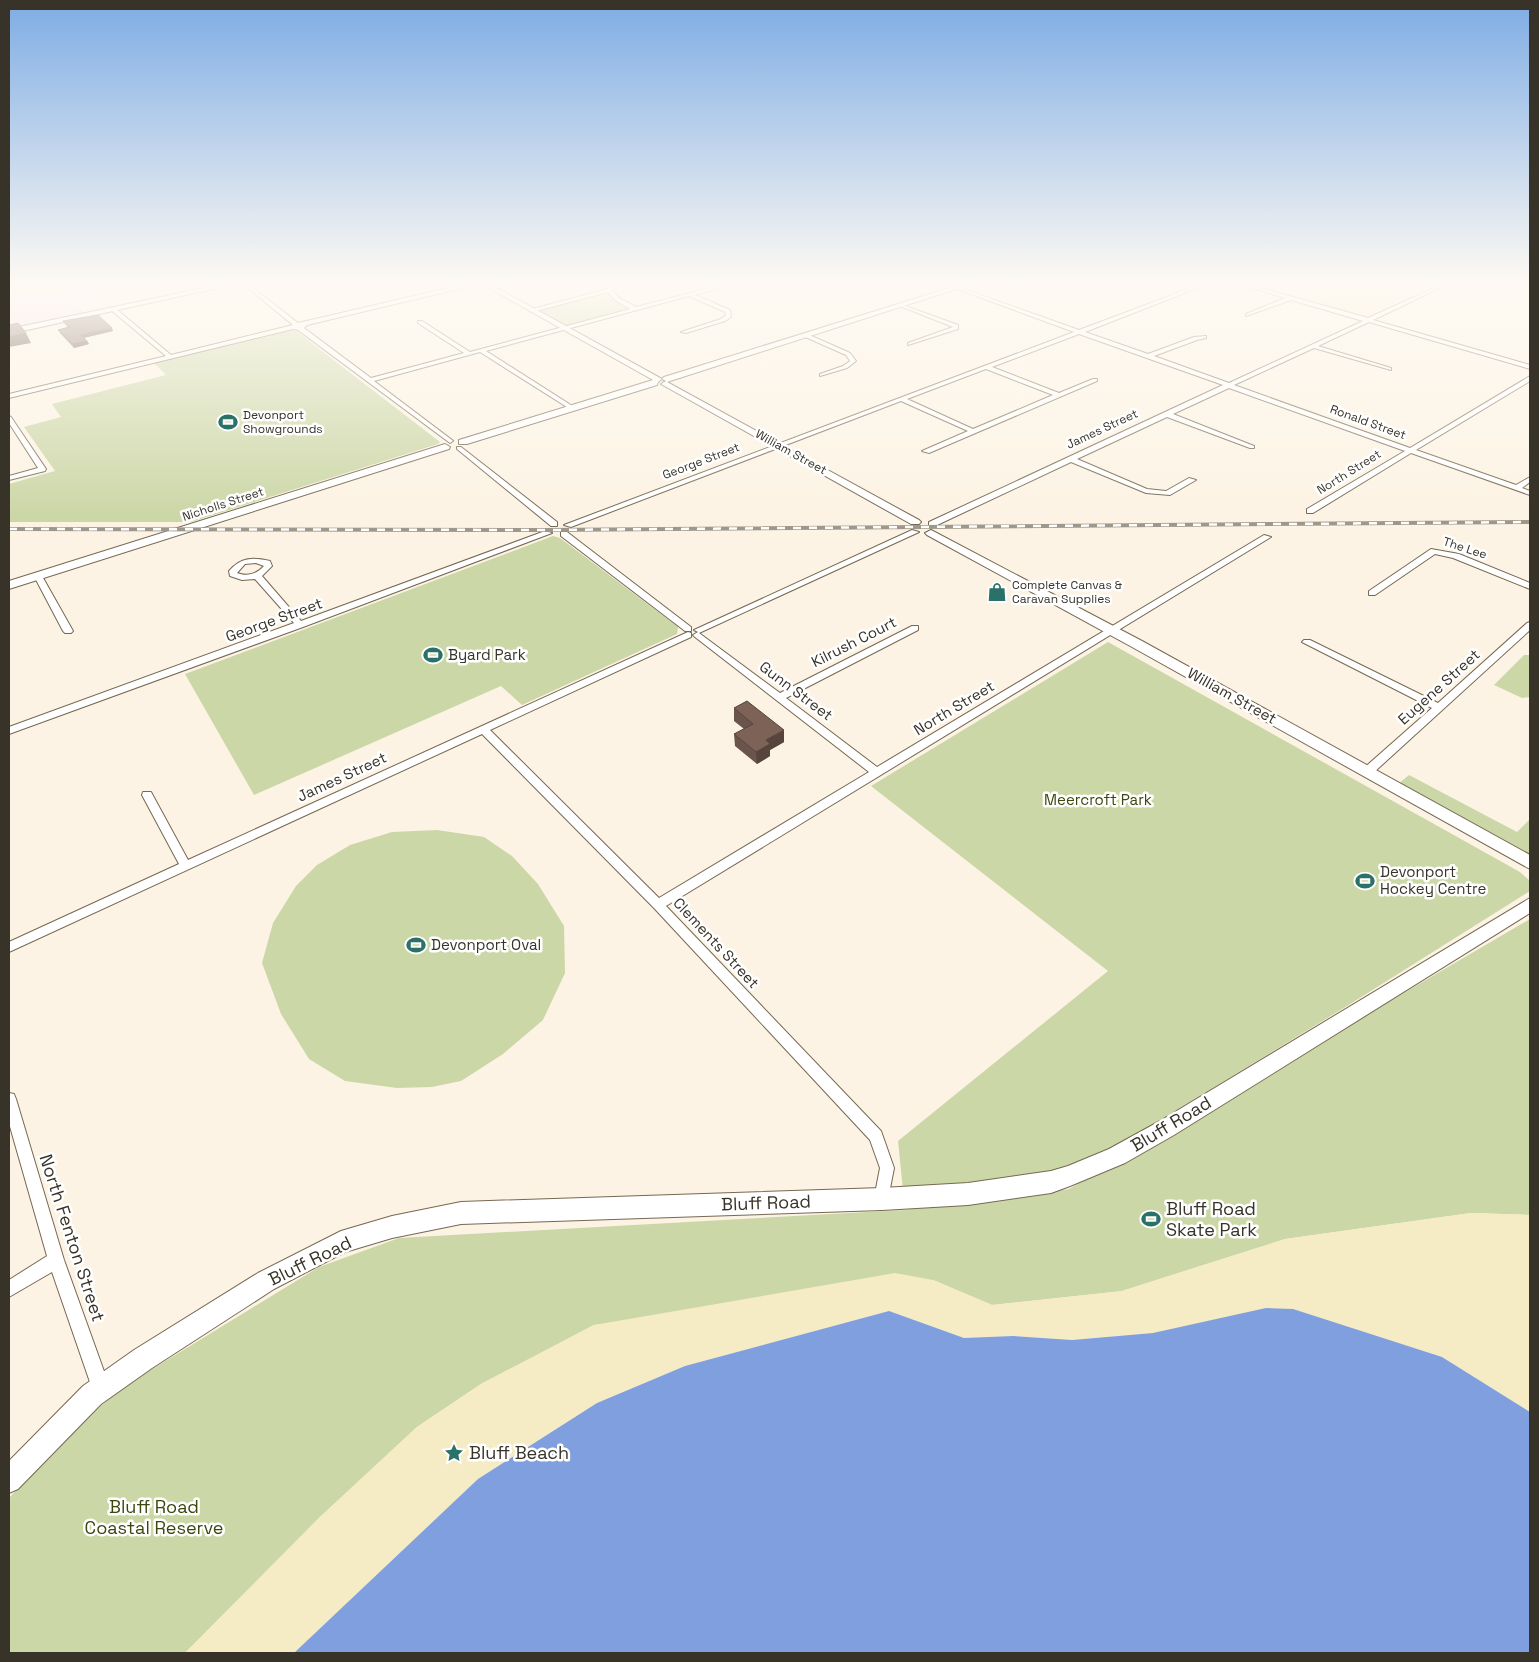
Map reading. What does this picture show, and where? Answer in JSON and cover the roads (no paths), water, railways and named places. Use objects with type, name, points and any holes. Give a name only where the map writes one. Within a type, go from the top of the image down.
[{"type":"street","points":[[9,396],[155,361]]},
{"type":"street","points":[[345,361],[448,444],[461,445],[572,408],[726,361]]},
{"type":"street","points":[[371,380],[444,361]]},
{"type":"street","points":[[498,361],[572,408]]},
{"type":"street","name":"William Street","points":[[624,361],[780,446],[915,527]]},
{"type":"street","points":[[822,375],[845,367],[853,361]]},
{"type":"street","name":"George Street","points":[[566,529],[1003,361]]},
{"type":"street","name":"Ronald Street","points":[[1162,361],[1530,493]]},
{"type":"street","name":"James Street","points":[[931,528],[1070,458],[1280,361]]},
{"type":"street","points":[[1360,361],[1388,369]]},
{"type":"street","points":[[1508,361],[1530,367]]},
{"type":"street","points":[[986,367],[1058,395]]},
{"type":"street","name":"North Street","points":[[1310,511],[1530,378]]},
{"type":"street","points":[[926,451],[1095,380]]},
{"type":"street","points":[[902,399],[973,431]]},
{"type":"street","points":[[1166,414],[1252,447]]},
{"type":"street","points":[[9,418],[42,469],[9,478]]},
{"type":"street","points":[[9,434],[18,432]]},
{"type":"street","name":"Nicholls Street","points":[[9,585],[448,444]]},
{"type":"street","points":[[461,445],[554,524],[566,529]]},
{"type":"street","points":[[1070,458],[1146,491],[1167,493],[1192,480]]},
{"type":"street","points":[[1517,488],[1530,479]]},
{"type":"street","points":[[915,527],[924,522],[931,528]]},
{"type":"street","points":[[554,524],[546,528],[548,534],[556,535],[566,529]]},
{"type":"street","name":"James Street","points":[[9,947],[693,632],[915,527]]},
{"type":"street","name":"William Street","points":[[931,528],[1530,863]]},
{"type":"street","name":"Gunn Street","points":[[566,529],[693,632],[876,772]]},
{"type":"street","name":"George Street","points":[[9,732],[548,534]]},
{"type":"street","name":"North Street","points":[[658,905],[1267,537]]},
{"type":"street","name":"The Lee","points":[[1372,593],[1434,551],[1446,552],[1530,586]]},
{"type":"street","points":[[256,575],[300,625]]},
{"type":"street","points":[[38,576],[68,631]]},
{"type":"street","name":"Eugene Street","points":[[1368,771],[1530,626]]},
{"type":"street","name":"Kilrush Court","points":[[780,697],[915,628]]},
{"type":"street","points":[[1307,642],[1438,707]]},
{"type":"street","name":"Clements Street","points":[[483,729],[658,905],[876,1136],[887,1168],[882,1199]]},
{"type":"street","points":[[147,795],[185,865]]},
{"type":"street","name":"Bluff Road","points":[[9,1480],[101,1388],[266,1281],[341,1242],[392,1227],[461,1214],[882,1199],[968,1194],[1051,1182],[1117,1156],[1175,1123],[1530,905]]},
{"type":"street","name":"North Fenton Street","points":[[9,1100],[56,1260],[101,1388]]},
{"type":"street","points":[[9,1289],[56,1260]]},
{"type":"water","points":[[1266,1308],[1293,1309],[1442,1357],[1530,1412],[1530,1653],[294,1653],[478,1479],[597,1403],[685,1366],[889,1311],[964,1338],[1013,1336],[1072,1340],[1153,1333]]},
{"type":"railway","points":[[9,529],[546,530],[1530,522]]},
{"type":"place","name":"Devonport Showgrounds","points":[[228,422]]},
{"type":"place","name":"Complete Canvas & Caravan Supplies","points":[[997,592]]},
{"type":"place","name":"Byard Park","points":[[433,655]]},
{"type":"place","name":"Devonport Hockey Centre","points":[[1365,881]]},
{"type":"place","name":"Devonport Oval","points":[[416,945]]},
{"type":"place","name":"Bluff Road Skate Park","points":[[1151,1219]]},
{"type":"place","name":"Bluff Beach","points":[[454,1453]]},
{"type":"park label","name":"Meercroft Park","points":[[1098,800]]},
{"type":"park label","name":"Bluff Road Coastal Reserve","points":[[154,1517]]}]
